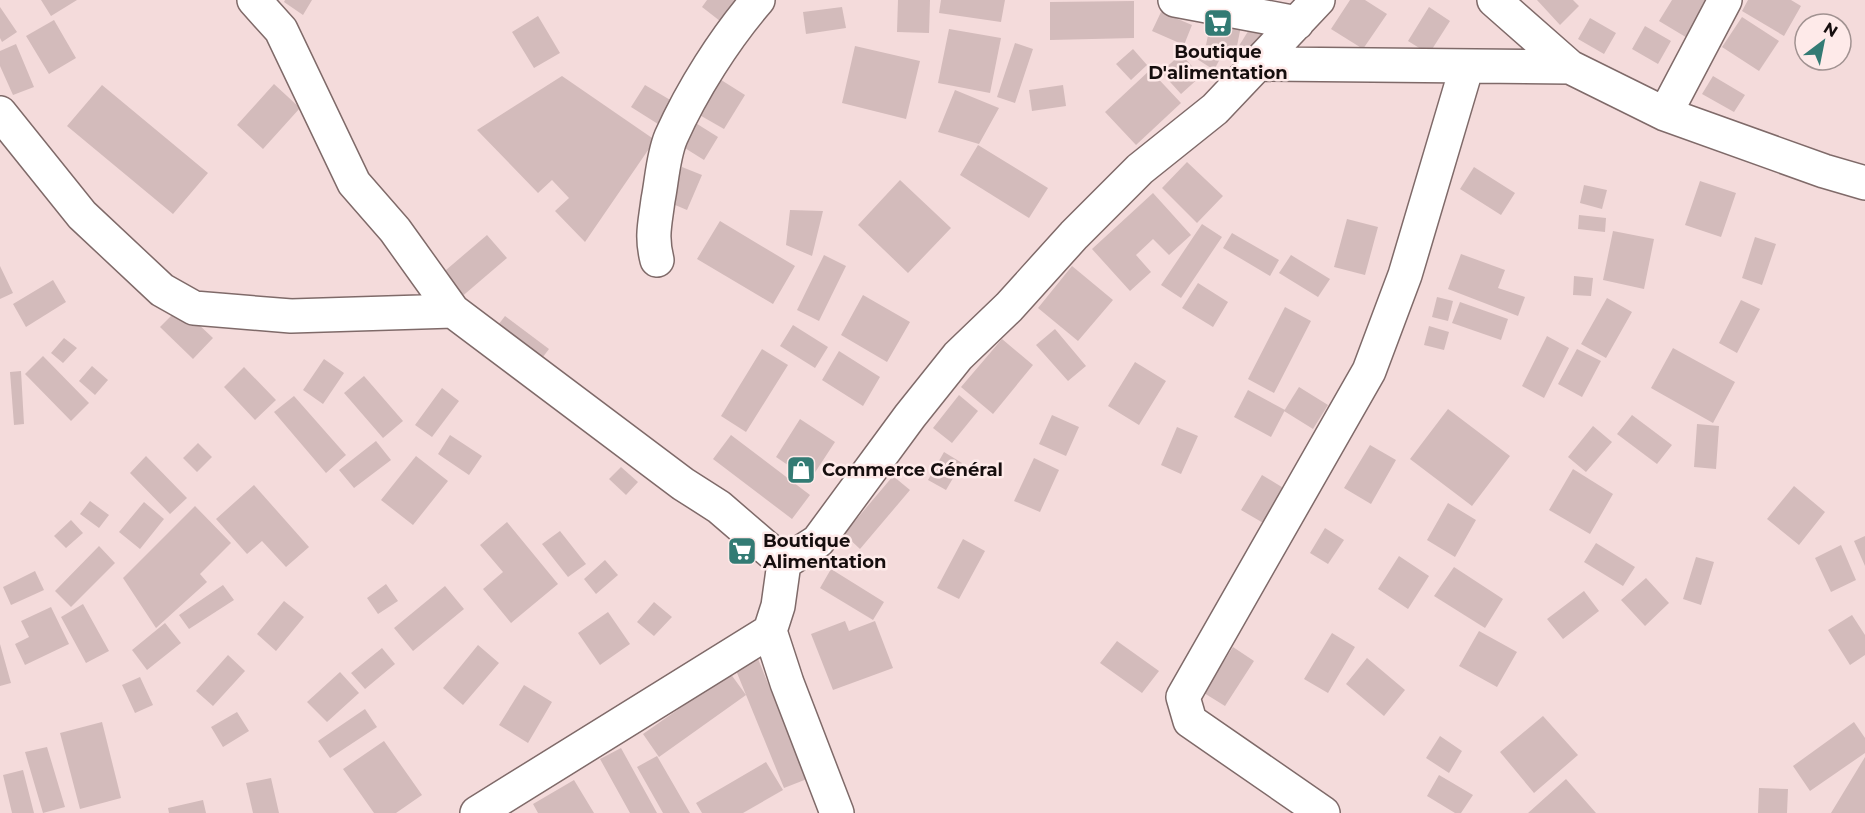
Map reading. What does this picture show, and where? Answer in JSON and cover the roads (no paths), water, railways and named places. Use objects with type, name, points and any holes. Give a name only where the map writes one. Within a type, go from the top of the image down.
[{"type":"street","points":[[254,0],[281,30],[354,183],[396,230],[453,311],[683,484],[719,507],[784,563]]},
{"type":"street","points":[[657,260],[653,242],[670,138],[696,90],[758,0]]},
{"type":"street","points":[[1174,0],[1307,12]]},
{"type":"street","points":[[1494,0],[1570,67],[1665,114],[1824,171],[1865,183]]},
{"type":"street","points":[[1665,114],[1725,0]]},
{"type":"street","points":[[837,813],[787,683],[770,631],[778,606],[784,563],[818,541],[910,416],[958,356],[1009,307],[1074,235],[1140,169],[1215,109],[1307,12]]},
{"type":"street","points":[[1259,64],[1570,67]]},
{"type":"street","points":[[1323,813],[1190,721],[1183,697],[1369,371],[1405,274],[1467,66]]},
{"type":"street","points":[[0,113],[82,215],[162,290],[194,308],[291,316],[453,311]]},
{"type":"street","points":[[477,813],[770,631]]},
{"type":"place","name":"Boutique D'alimentation","points":[[1218,23]]},
{"type":"place","name":"Commerce Général","points":[[801,470]]},
{"type":"place","name":"Boutique Alimentation","points":[[742,551]]}]
